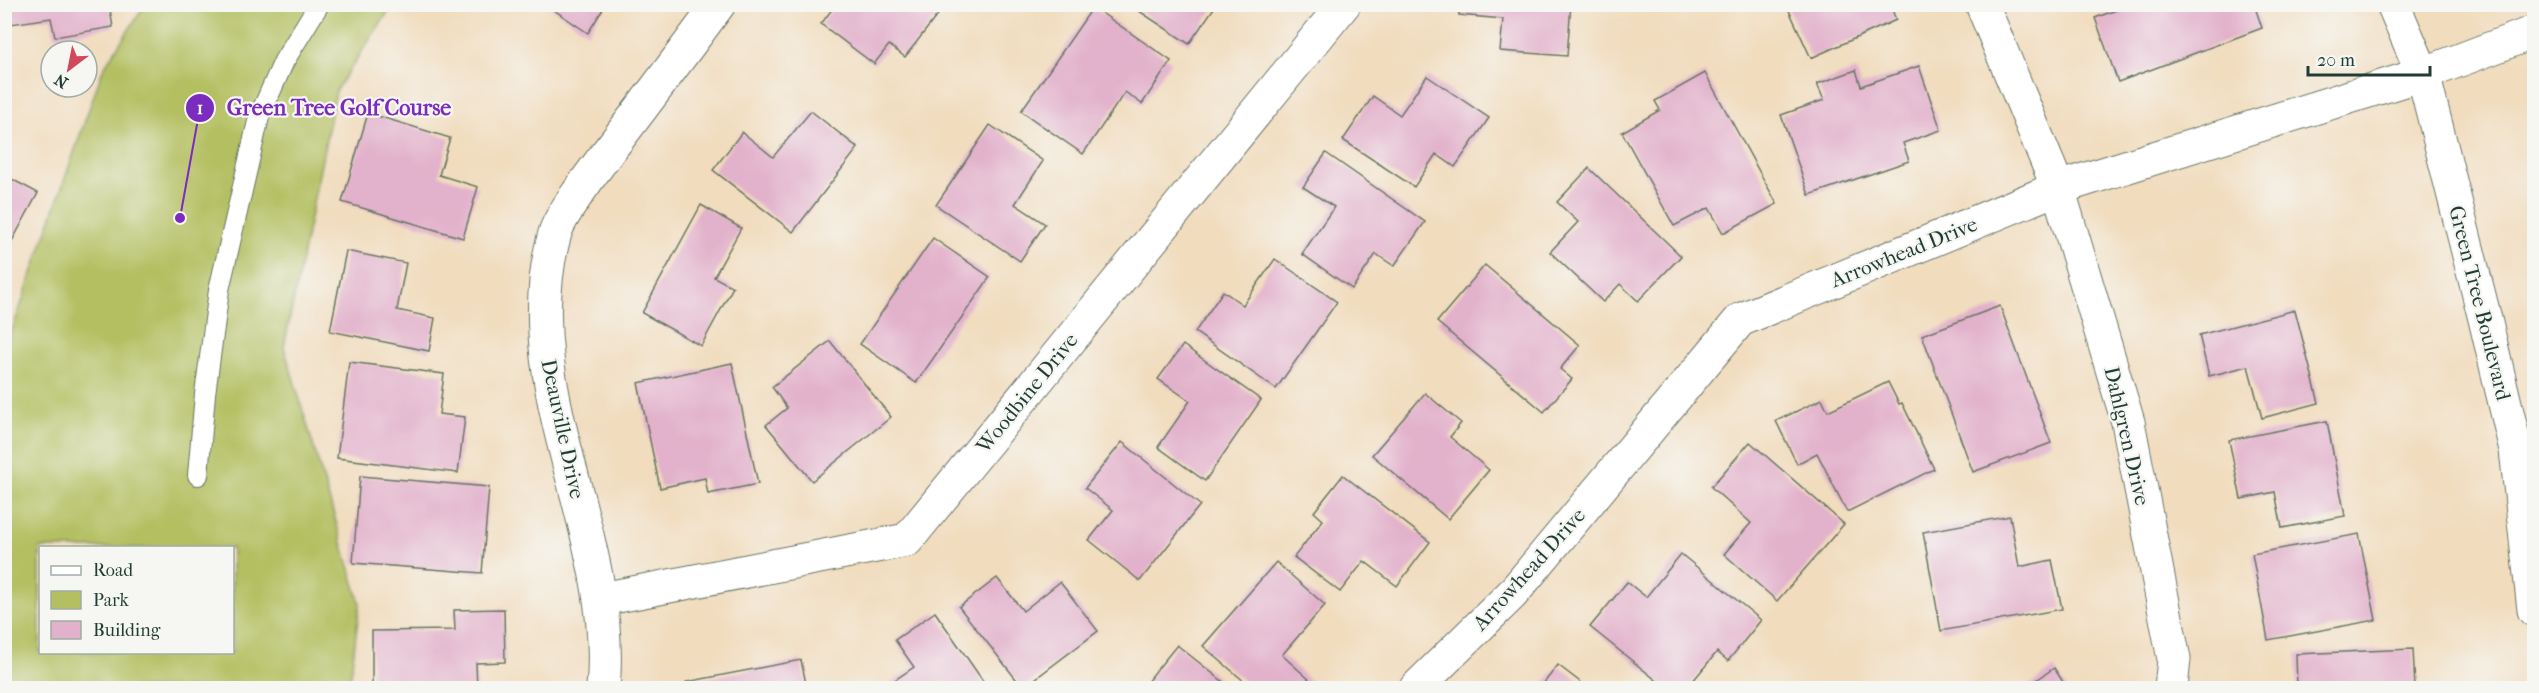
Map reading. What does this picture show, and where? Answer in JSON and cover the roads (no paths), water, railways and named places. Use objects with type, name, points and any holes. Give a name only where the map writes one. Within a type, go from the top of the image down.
[{"type":"street","name":"Deauville Drive","points":[[603,688],[602,599],[548,375],[543,302],[555,231],[588,179],[719,4]]},
{"type":"street","name":"Woodbine Drive","points":[[602,599],[907,540],[1344,4]]},
{"type":"street","name":"Dahlgren Drive","points":[[1982,4],[2058,188],[2128,422],[2174,659],[2171,688]]},
{"type":"street","name":"Green Tree Boulevard","points":[[2393,4],[2423,74],[2516,450],[2535,610]]},
{"type":"street","name":"Arrowhead Drive","points":[[1416,688],[1512,594],[1740,320],[2058,188],[2423,74],[2535,32]]},
{"type":"lane","points":[[198,475],[205,394],[219,290],[259,117],[284,61],[319,4]]},
{"type":"place","name":"Green Tree Golf Course","points":[[180,218]]}]
